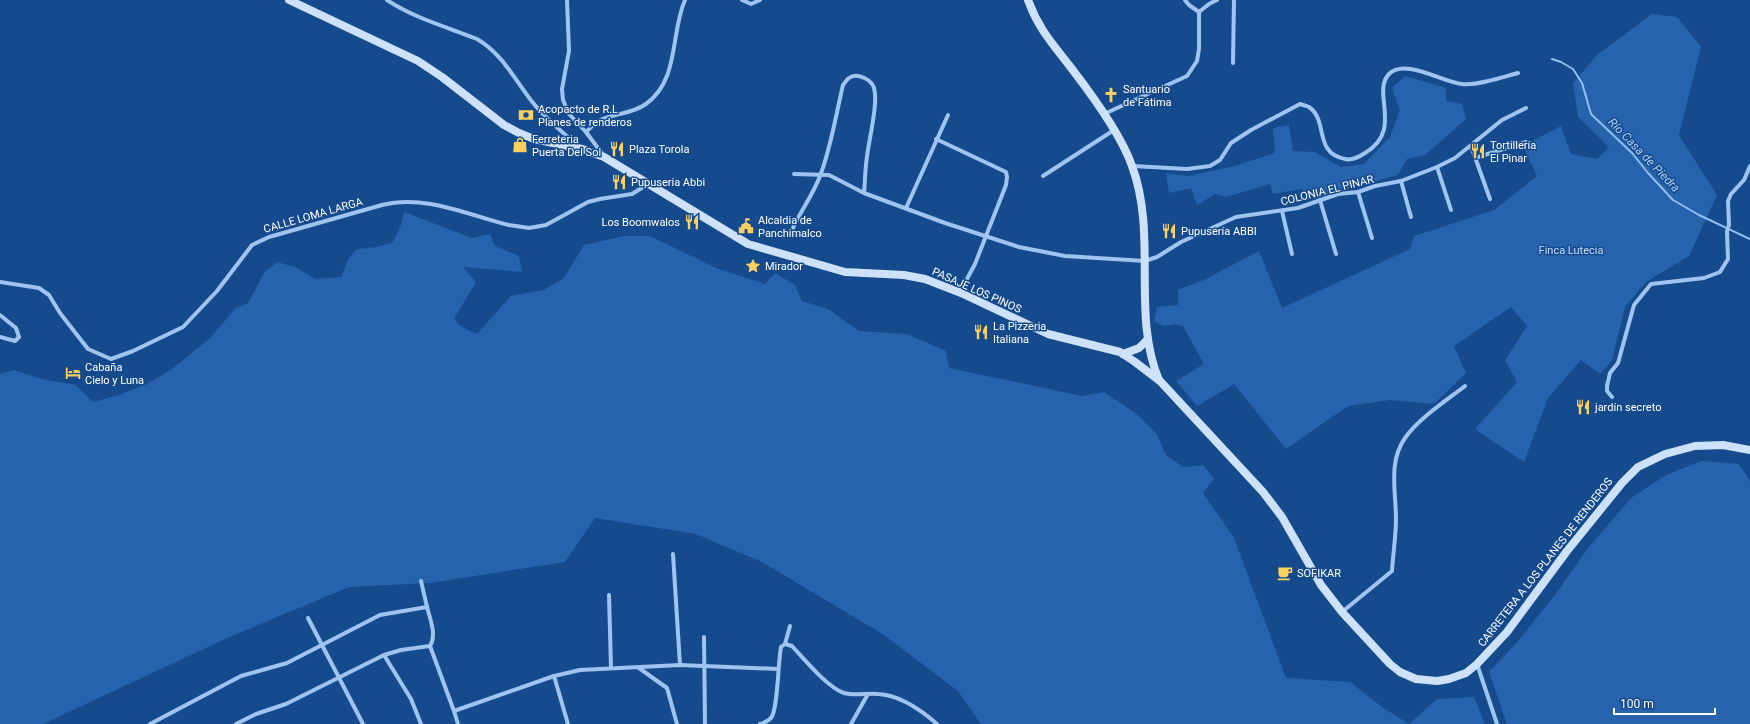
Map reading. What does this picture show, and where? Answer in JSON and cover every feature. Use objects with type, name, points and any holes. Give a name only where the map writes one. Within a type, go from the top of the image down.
[{"type":"main road","name":"PASAJE LOS PINOS","points":[[288,0],[418,61],[442,77],[504,125],[518,133],[534,139],[564,145],[604,157],[742,242],[762,250],[845,272],[910,275],[960,292],[1048,334],[1123,354],[1142,366],[1160,381]]},
{"type":"main road","points":[[1028,0],[1040,28],[1076,74],[1104,114],[1133,166],[1144,218],[1147,340],[1160,381]]},
{"type":"main road","points":[[564,145],[568,137]]},
{"type":"main road","points":[[1123,354],[1139,348],[1147,340]]},
{"type":"main road","name":"CARRETERA A LOS PLANES DE RENDEROS","points":[[1160,381],[1252,479],[1277,508],[1321,585],[1342,612],[1390,664],[1400,672],[1410,678],[1429,681],[1449,679],[1466,673],[1477,664],[1507,632],[1567,551],[1622,483],[1638,467],[1665,454],[1695,446],[1723,445],[1750,450]]},
{"type":"street","points":[[387,0],[398,8],[483,42],[492,49],[508,68],[526,94],[542,112],[582,150]]},
{"type":"street","points":[[567,0],[569,51],[562,89],[563,100],[569,114],[586,132],[604,157]]},
{"type":"street","points":[[586,132],[599,120],[637,110],[647,104],[660,90],[672,64],[679,14],[685,0]]},
{"type":"street","points":[[742,0],[751,4],[760,0]]},
{"type":"street","points":[[1185,0],[1199,12]]},
{"type":"street","points":[[1199,12],[1209,4],[1218,0]]},
{"type":"street","points":[[1233,63],[1234,0]]},
{"type":"street","points":[[1104,114],[1187,76],[1197,61],[1199,49],[1199,12]]},
{"type":"street","points":[[1133,166],[1187,169],[1210,166],[1220,160],[1231,143],[1250,130],[1300,104],[1309,107],[1317,118],[1326,148],[1335,156],[1346,160],[1357,158],[1370,150],[1381,138],[1385,126],[1386,114],[1383,98],[1385,80],[1390,74],[1399,69],[1410,68],[1462,84],[1493,80],[1518,73]]},
{"type":"street","points":[[792,228],[799,213],[809,199],[820,175],[843,85],[849,78],[855,76],[863,77],[871,81],[875,88],[875,101],[866,161],[864,193]]},
{"type":"street","name":"COLONIA EL PINAR","points":[[1145,261],[1157,257],[1181,242],[1236,216],[1298,208],[1338,194],[1358,192],[1375,186],[1400,181],[1437,167],[1455,158],[1502,120],[1526,108]]},
{"type":"street","points":[[906,208],[948,115]]},
{"type":"street","points":[[1043,176],[1114,130]]},
{"type":"street","points":[[936,139],[1006,172],[1007,177],[1006,185],[975,264],[960,292]]},
{"type":"street","points":[[1475,158],[1526,142]]},
{"type":"street","points":[[1471,146],[1490,199]]},
{"type":"street","points":[[1612,397],[1606,386],[1610,374],[1618,363],[1634,305],[1651,284],[1704,278],[1720,272],[1728,259],[1728,201],[1731,194],[1744,180],[1750,166]]},
{"type":"street","points":[[1437,167],[1451,210]]},
{"type":"street","points":[[794,174],[829,175],[864,193],[1019,247],[1065,256],[1145,261]]},
{"type":"street","points":[[1400,181],[1411,217]]},
{"type":"street","name":"CALLE LOMA LARGA","points":[[0,282],[39,288],[49,295],[60,313],[88,349],[111,359],[134,351],[183,327],[217,291],[252,245],[269,236],[382,204],[401,201],[425,202],[522,228],[537,227],[556,220],[588,202],[632,194],[648,184]]},
{"type":"street","points":[[1358,192],[1372,238]]},
{"type":"street","points":[[1320,200],[1336,254]]},
{"type":"street","points":[[1282,211],[1292,254]]},
{"type":"street","points":[[0,315],[16,328],[19,337],[15,341],[0,337]]},
{"type":"street","points":[[1342,612],[1392,571],[1396,519],[1394,479],[1396,458],[1405,438],[1423,419],[1465,386]]},
{"type":"street","points":[[673,554],[680,665]]},
{"type":"street","points":[[421,581],[433,633],[433,641],[430,646]]},
{"type":"street","points":[[609,595],[611,668]]},
{"type":"street","points":[[150,724],[241,676],[287,663],[380,615],[427,607]]},
{"type":"street","points":[[308,618],[363,724]]},
{"type":"street","points":[[760,724],[770,718],[774,713],[781,647],[785,644],[790,626]]},
{"type":"street","points":[[704,638],[705,724]]},
{"type":"street","points":[[785,644],[792,646],[825,681],[844,693],[879,694],[896,698],[925,713],[937,724]]},
{"type":"street","points":[[236,724],[256,714],[286,704],[339,679],[384,655],[401,650],[430,646]]},
{"type":"street","points":[[430,646],[458,724]]},
{"type":"street","points":[[384,655],[411,698],[421,724]]},
{"type":"street","points":[[1477,664],[1496,724]]},
{"type":"street","points":[[454,711],[554,676],[580,670],[680,665],[705,665],[778,670]]},
{"type":"street","points":[[638,668],[667,688],[677,724]]},
{"type":"street","points":[[554,676],[568,724]]},
{"type":"street","points":[[851,724],[868,694]]},
{"type":"green space","name":"Finca Lutecia","points":[[1652,14],[1677,17],[1701,47],[1679,135],[1717,195],[1689,256],[1646,282],[1625,307],[1612,360],[1600,374],[1581,360],[1548,398],[1524,462],[1475,429],[1517,382],[1505,360],[1527,326],[1511,307],[1454,346],[1466,373],[1434,404],[1390,400],[1348,406],[1286,449],[1234,384],[1197,406],[1176,381],[1204,364],[1183,326],[1174,324],[1164,326],[1154,321],[1157,307],[1178,305],[1178,290],[1204,280],[1259,251],[1282,308],[1410,249],[1414,236],[1494,210],[1537,176],[1523,146],[1561,126],[1571,154],[1597,159],[1609,147],[1578,117],[1573,83],[1597,55]]},
{"type":"green space","points":[[1405,76],[1446,88],[1446,101],[1462,104],[1466,119],[1425,155],[1407,159],[1398,175],[1308,200],[1302,189],[1273,194],[1270,184],[1226,197],[1215,194],[1197,205],[1191,188],[1169,193],[1166,173],[1188,176],[1235,166],[1275,153],[1273,128],[1289,125],[1293,151],[1315,152],[1341,167],[1364,164],[1390,137],[1400,110],[1392,88]]},
{"type":"green space","points":[[404,212],[472,238],[490,234],[495,246],[519,256],[522,272],[463,267],[476,282],[454,319],[460,326],[477,334],[511,296],[544,290],[564,278],[584,245],[624,236],[650,236],[716,268],[765,284],[775,273],[795,285],[802,301],[828,309],[859,331],[907,334],[946,351],[949,368],[1082,396],[1104,392],[1137,414],[1157,434],[1166,455],[1183,467],[1203,465],[1214,479],[1203,493],[1234,538],[1286,678],[1350,682],[1382,707],[1409,724],[981,724],[958,691],[884,635],[762,562],[696,534],[595,518],[565,562],[430,583],[349,587],[225,639],[43,724],[0,724],[0,374],[14,370],[41,379],[76,385],[93,402],[119,395],[147,384],[172,369],[209,339],[236,308],[248,303],[264,273],[277,262],[295,267],[316,279],[341,277],[349,258],[357,249],[378,247],[393,242],[401,225]]},
{"type":"green space","points":[[1701,461],[1739,464],[1750,481],[1750,724],[1507,724],[1489,672],[1518,641],[1555,595],[1588,548],[1631,498],[1666,475]]},
{"type":"green space","points":[[1474,697],[1485,724],[1409,724],[1437,699]]},
{"type":"waterway","name":"Río Casa de Piedra","points":[[1552,59],[1573,69],[1582,83],[1591,114],[1632,153],[1673,200],[1699,215],[1750,239]]},
{"type":"place","name":"Santuario de Fátima","points":[[1111,95]]},
{"type":"place","name":"Acopacto de R.L Planes de renderos","points":[[526,115]]},
{"type":"place","name":"Ferreteria Puerta Del Sol","points":[[520,145]]},
{"type":"place","name":"Plaza Torola","points":[[617,149]]},
{"type":"place","name":"Tortillería El Pinar","points":[[1478,151]]},
{"type":"place","name":"Pupuseria Abbi","points":[[619,182]]},
{"type":"place","name":"Los Boomwalos","points":[[692,222]]},
{"type":"place","name":"Alcaldia de Panchimalco","points":[[746,226]]},
{"type":"place","name":"Pupusería ABBI","points":[[1169,231]]},
{"type":"place","name":"Mirador","points":[[753,266]]},
{"type":"place","name":"La Pizzeria Italiana","points":[[981,332]]},
{"type":"place","name":"Cabaña Cielo y Luna","points":[[73,373]]},
{"type":"place","name":"jardín secreto","points":[[1583,407]]},
{"type":"place","name":"SOFIKAR","points":[[1285,573]]}]
